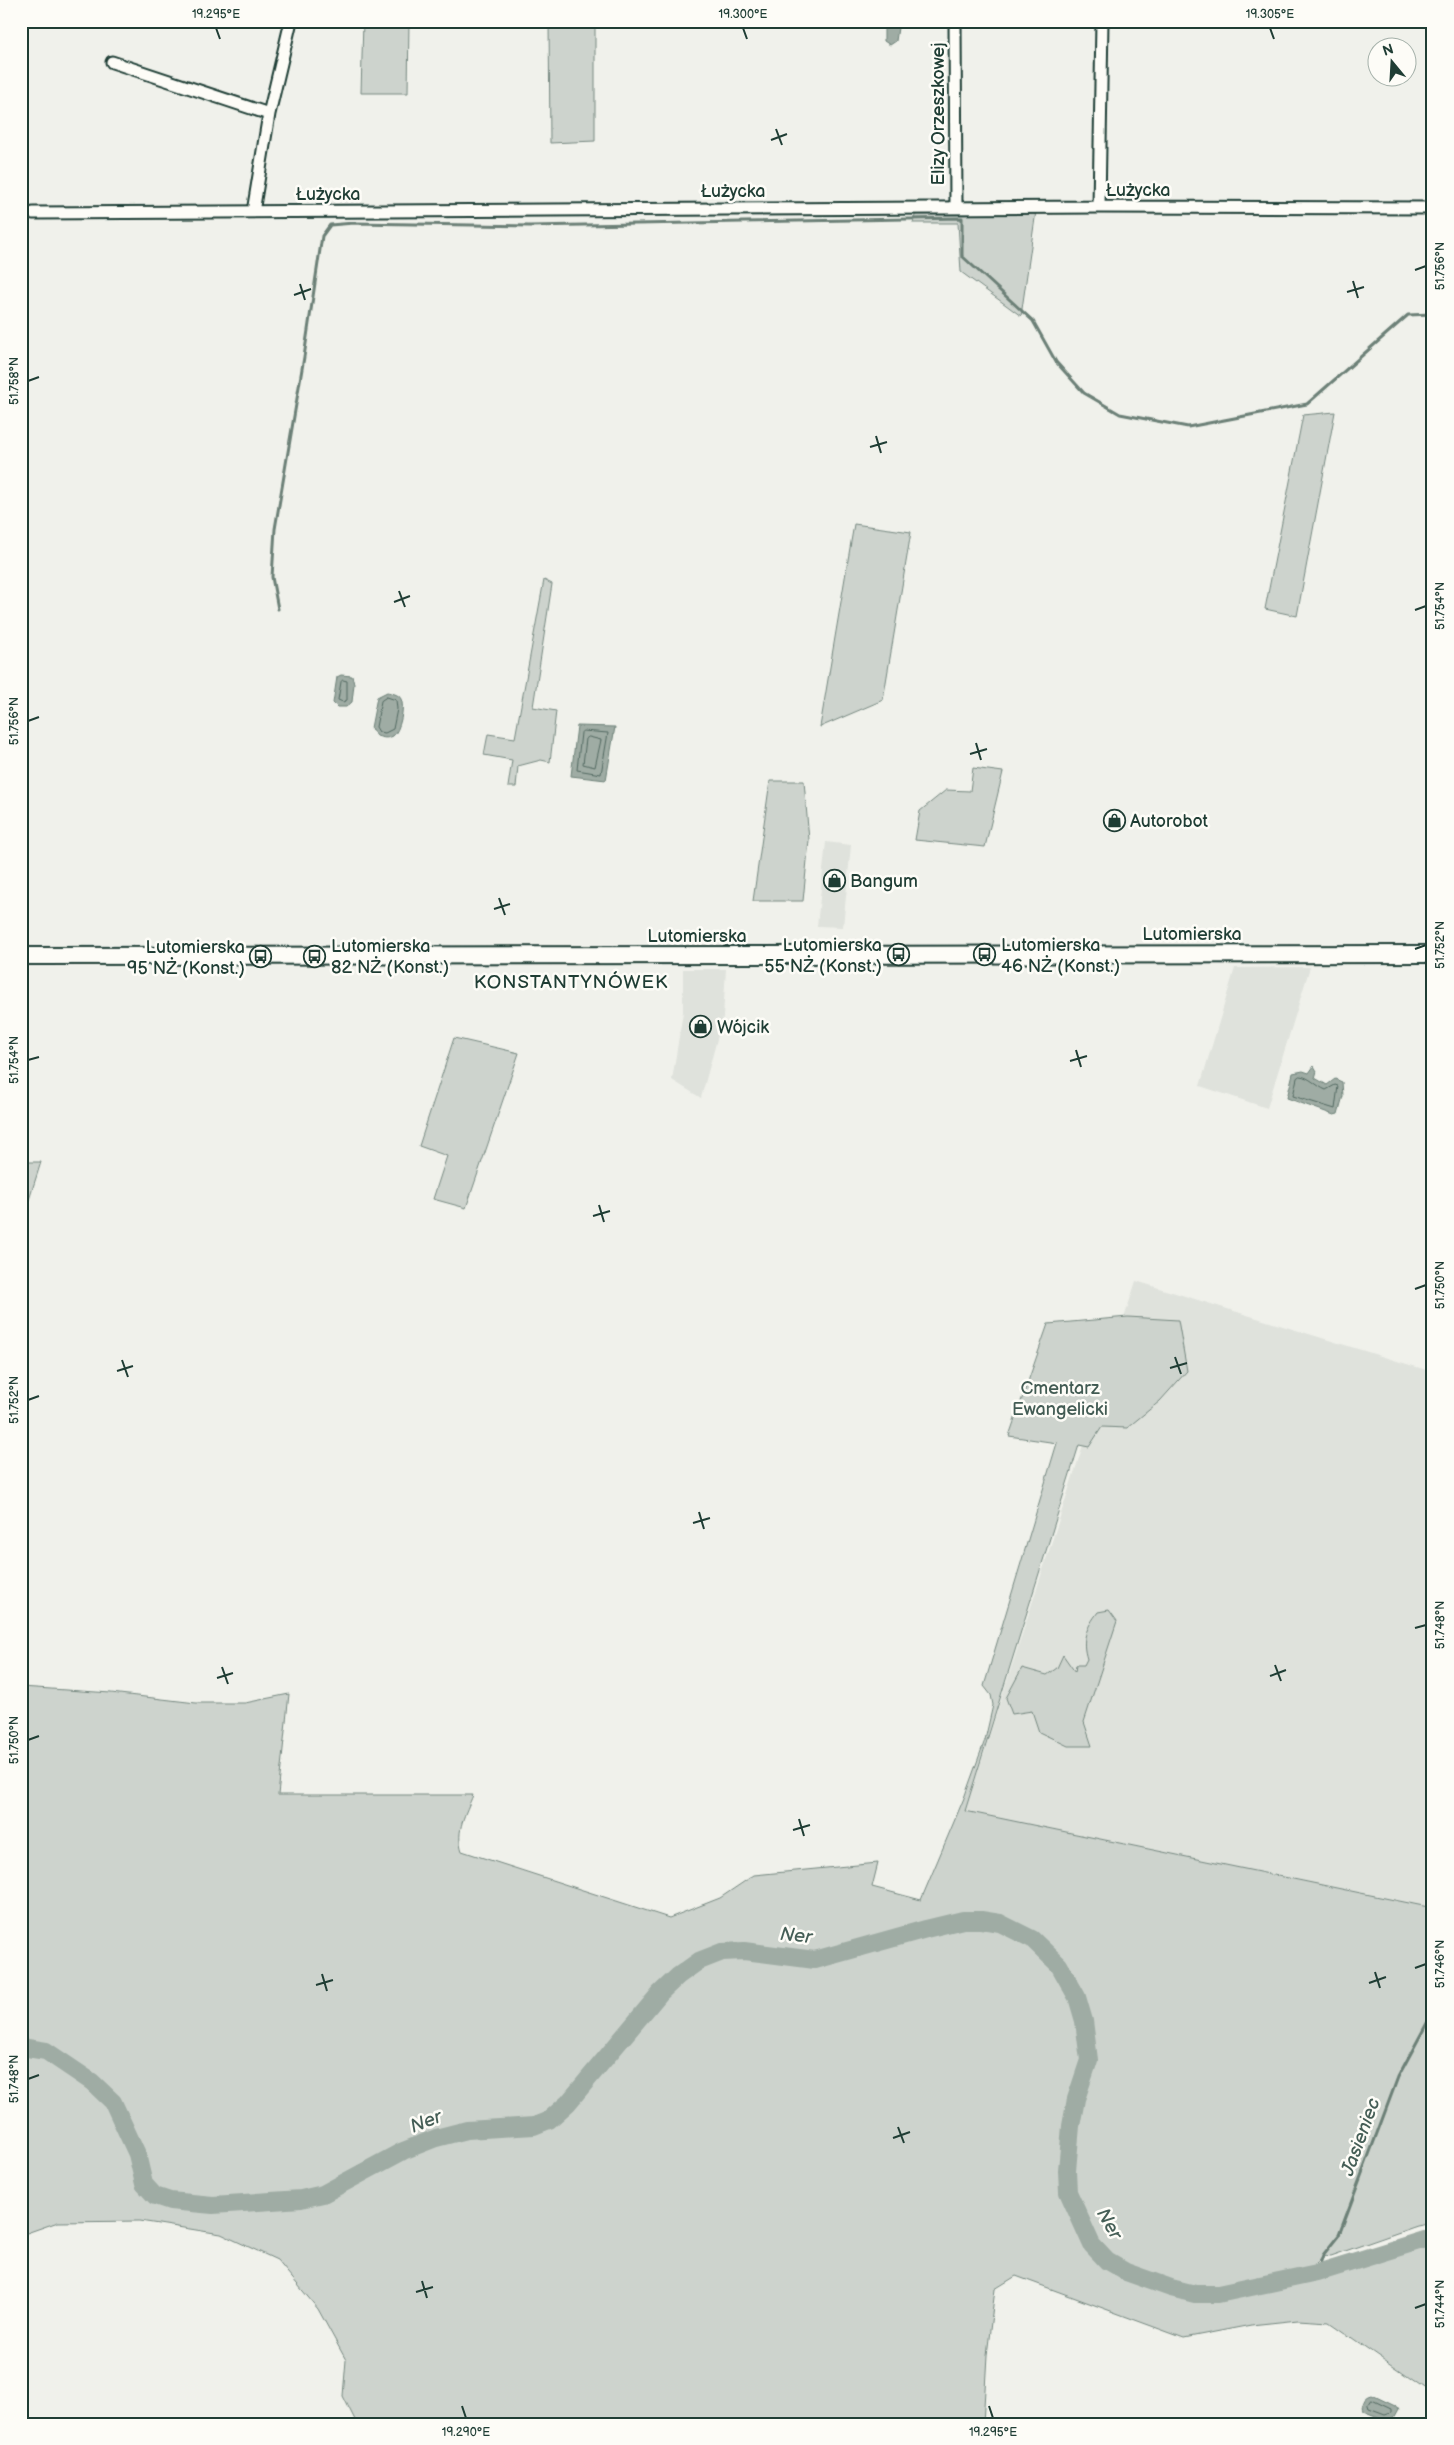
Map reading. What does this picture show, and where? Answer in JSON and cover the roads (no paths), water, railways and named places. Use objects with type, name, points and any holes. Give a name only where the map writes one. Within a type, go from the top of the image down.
[{"type":"main road","name":"Lutomierska","points":[[21,956],[1433,954]]},
{"type":"street","points":[[253,212],[269,114],[291,21]]},
{"type":"street","name":"Elizy Orzeszkowej","points":[[955,21],[956,207]]},
{"type":"street","points":[[1099,207],[1102,21]]},
{"type":"street","points":[[112,62],[269,114]]},
{"type":"street","name":"Łużycka","points":[[33,213],[956,207],[1433,208]]},
{"type":"water","points":[[884,21],[899,21],[896,41],[890,45],[884,41]]},
{"type":"water","points":[[341,675],[352,676],[354,684],[352,702],[346,707],[337,707],[333,703],[337,677]]},
{"type":"water","points":[[387,692],[400,697],[402,713],[396,733],[391,737],[385,738],[377,736],[371,728],[377,697]]},
{"type":"water","points":[[577,726],[615,727],[606,780],[571,776]]},
{"type":"water","points":[[1314,1066],[1317,1071],[1315,1078],[1327,1085],[1335,1079],[1342,1082],[1343,1096],[1338,1114],[1334,1115],[1287,1098],[1293,1073],[1303,1071],[1309,1073]]},
{"type":"water","points":[[1372,2394],[1395,2405],[1398,2409],[1393,2418],[1384,2419],[1364,2411],[1364,2401]]},
{"type":"waterway","points":[[278,609],[272,577],[275,529],[322,236],[330,225],[354,223],[530,226],[962,218],[962,256],[1033,321],[1056,362],[1084,393],[1120,414],[1188,427],[1307,404],[1408,315],[1433,314]]},
{"type":"waterway","name":"Ner","points":[[21,2047],[46,2051],[92,2082],[113,2102],[137,2154],[144,2184],[155,2196],[170,2201],[213,2205],[301,2199],[323,2194],[403,2151],[436,2138],[467,2130],[534,2126],[549,2120],[568,2103],[660,1993],[678,1976],[699,1961],[722,1952],[744,1951],[815,1960],[963,1920],[981,1920],[1000,1923],[1032,1939],[1059,1965],[1077,1997],[1084,2021],[1089,2060],[1076,2099],[1071,2126],[1067,2170],[1068,2192],[1092,2245],[1107,2261],[1126,2272],[1171,2288],[1195,2294],[1218,2294],[1317,2273],[1433,2237]]},
{"type":"waterway","name":"Jasieniec","points":[[1317,2273],[1323,2255],[1339,2235],[1398,2077],[1433,2012]]},
{"type":"place","name":"Autorobot","points":[[1114,821]]},
{"type":"place","name":"Bangum","points":[[834,881]]},
{"type":"place","name":"Lutomierska 55 NŻ (Konst.)","points":[[898,955]]},
{"type":"place","name":"Lutomierska 46 NŻ (Konst.)","points":[[985,955]]},
{"type":"place","name":"Lutomierska 82 NŻ (Konst.)","points":[[315,956]]},
{"type":"place","name":"Lutomierska 95 NŻ (Konst.)","points":[[261,957]]},
{"type":"place","name":"Wójcik","points":[[701,1027]]},
{"type":"district","name":"KONSTANTYNÓWEK","points":[[571,982]]},
{"type":"park label","name":"Cmentarz Ewangelicki","points":[[1060,1398]]}]
